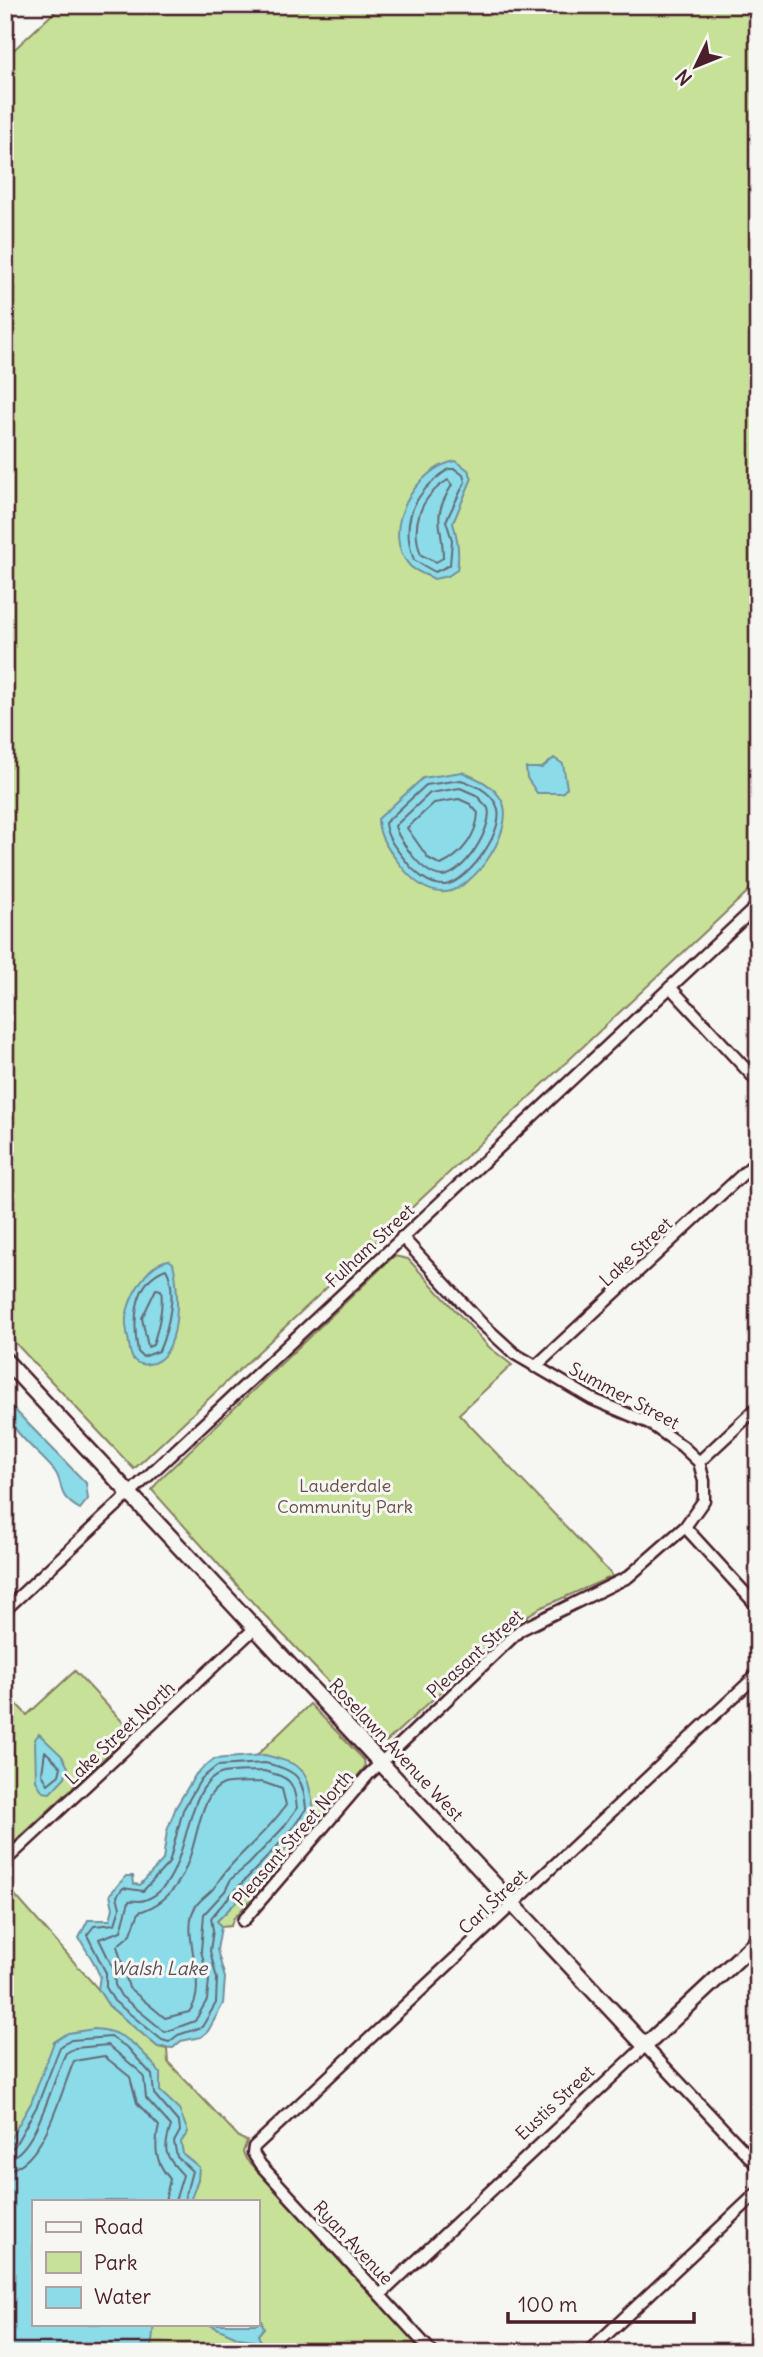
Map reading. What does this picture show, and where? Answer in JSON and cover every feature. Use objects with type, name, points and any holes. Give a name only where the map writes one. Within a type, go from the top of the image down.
[{"type":"street","name":"Fulham Street","points":[[5,1610],[758,905]]},
{"type":"street","points":[[670,987],[758,1083]]},
{"type":"street","name":"Lake Street","points":[[535,1367],[758,1160]]},
{"type":"street","name":"Summer Street","points":[[402,1237],[499,1340],[535,1367],[592,1399],[649,1423],[668,1435],[699,1462]]},
{"type":"street","name":"Roselawn Avenue West","points":[[5,1360],[758,2166]]},
{"type":"street","points":[[758,1407],[699,1462],[705,1481],[704,1500],[685,1527],[758,1607]]},
{"type":"street","name":"Pleasant Street","points":[[368,1775],[520,1630],[628,1577],[685,1527]]},
{"type":"street","name":"Lake Street North","points":[[5,1861],[255,1628]]},
{"type":"street","name":"Carl Street","points":[[253,2153],[256,2143],[758,1674]]},
{"type":"street","name":"Pleasant Street North","points":[[243,1921],[368,1775]]},
{"type":"street","name":"Eustis Street","points":[[380,2295],[758,1940]]},
{"type":"street","name":"Ryan Avenue","points":[[253,2153],[432,2352]]},
{"type":"street","points":[[588,2352],[758,2192]]},
{"type":"green space","points":[[62,5],[758,5],[758,882],[134,1469],[5,1332],[5,58]]},
{"type":"green space","name":"Lauderdale Community Park","points":[[394,1256],[408,1259],[489,1347],[512,1365],[459,1414],[613,1576],[540,1608],[517,1622],[386,1742],[255,1605],[152,1490],[160,1479]]},
{"type":"green space","points":[[75,1671],[132,1732],[5,1851],[5,1692],[27,1715]]},
{"type":"green space","points":[[310,1704],[364,1760],[365,1767],[284,1864],[233,1919],[231,1926],[221,1927],[217,1921],[242,1896],[241,1890],[275,1861],[314,1810],[265,1755],[256,1756]]},
{"type":"green space","points":[[6,1885],[98,1989],[109,2006],[158,2047],[167,2049],[168,2062],[240,2138],[247,2141],[243,2152],[246,2159],[423,2352],[5,2352]]},
{"type":"water","points":[[456,461],[468,470],[472,478],[453,523],[458,546],[457,570],[448,576],[434,579],[412,568],[401,552],[398,536],[400,519],[415,488],[427,475]]},
{"type":"water","points":[[554,758],[563,764],[567,788],[562,793],[537,793],[527,778],[526,768],[542,768]]},
{"type":"water","points":[[462,772],[493,789],[501,799],[505,811],[504,824],[499,840],[481,868],[457,888],[438,892],[412,879],[402,868],[382,837],[378,819],[423,778]]},
{"type":"water","points":[[169,1260],[173,1263],[177,1288],[173,1336],[160,1359],[141,1364],[134,1360],[130,1352],[126,1325],[128,1310],[140,1282],[153,1267]]},
{"type":"water","points":[[5,1400],[86,1483],[88,1499],[80,1509],[67,1499],[54,1470],[16,1430],[6,1411]]},
{"type":"water","points":[[39,1734],[62,1756],[68,1767],[65,1777],[50,1793],[43,1792],[36,1781],[35,1739]]},
{"type":"water","name":"Walsh Lake","points":[[265,1755],[289,1762],[302,1771],[309,1786],[314,1810],[282,1854],[242,1890],[242,1896],[217,1921],[221,1927],[217,1950],[225,1978],[223,2004],[208,2031],[201,2037],[181,2041],[173,2048],[158,2047],[109,2006],[98,1989],[100,1976],[79,1938],[88,1920],[110,1920],[113,1908],[110,1894],[126,1876],[133,1876],[134,1884],[140,1885],[163,1860],[167,1831],[176,1807],[196,1774],[214,1759]]},
{"type":"water","name":"Walsh Lake","points":[[105,2030],[132,2042],[146,2056],[160,2073],[160,2091],[179,2109],[188,2132],[181,2142],[183,2154],[199,2167],[198,2180],[190,2200],[32,2200],[32,2326],[154,2326],[151,2352],[5,2352],[6,2146],[31,2103],[54,2042],[68,2033]]},
{"type":"water","points":[[259,2316],[264,2328],[258,2335],[265,2352],[252,2340],[239,2338],[212,2326],[259,2326]]}]
